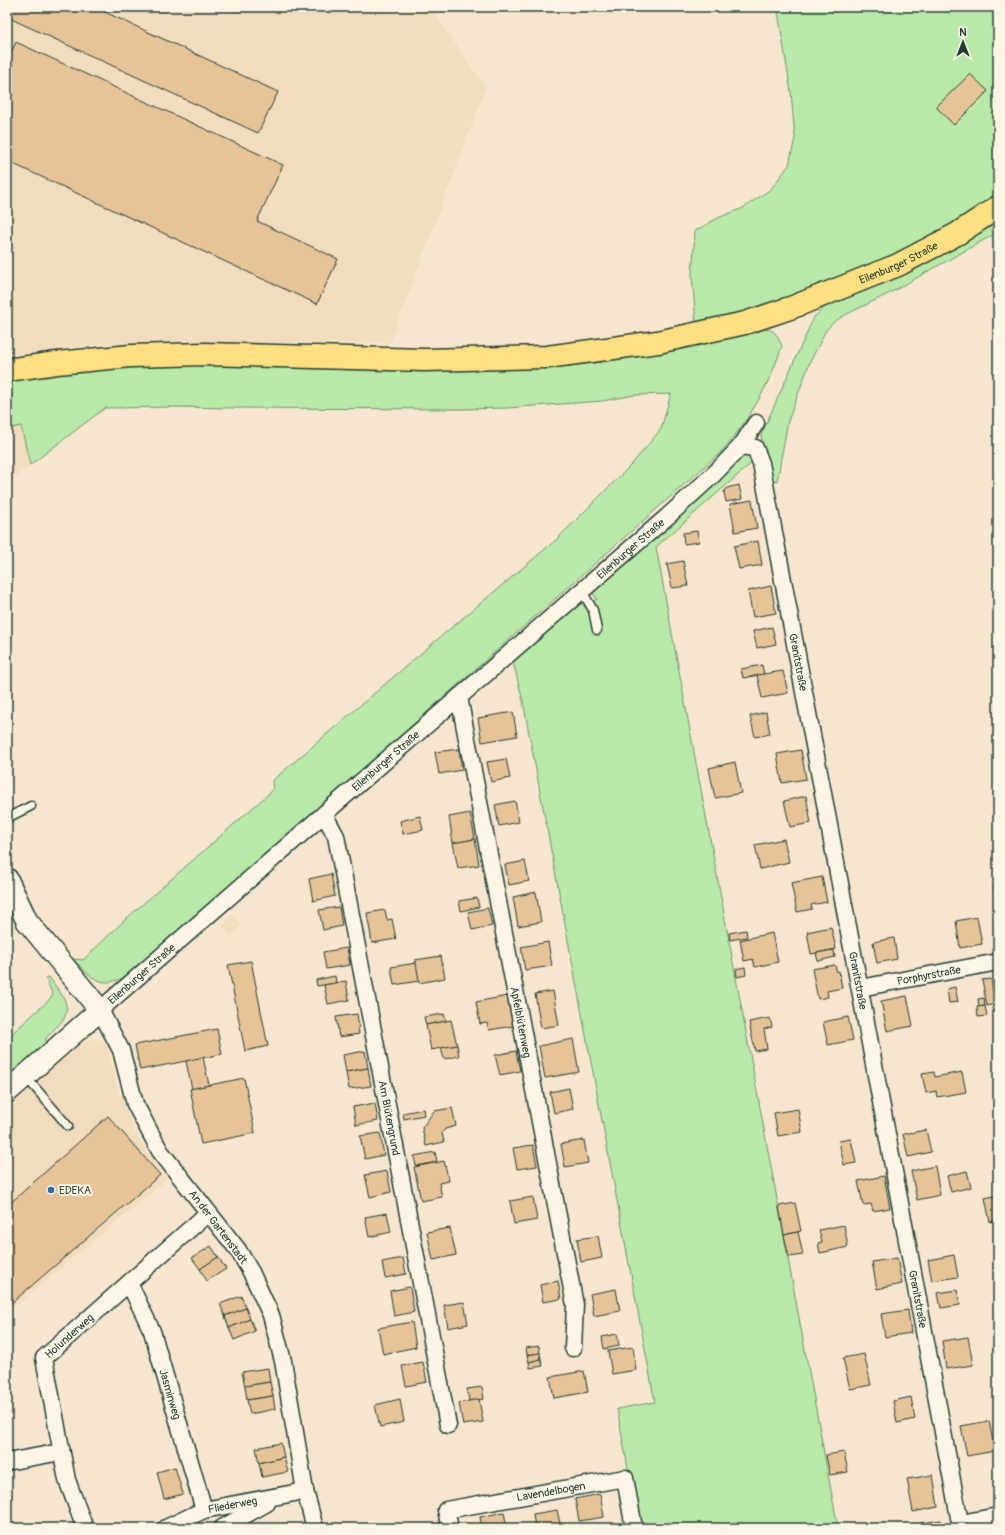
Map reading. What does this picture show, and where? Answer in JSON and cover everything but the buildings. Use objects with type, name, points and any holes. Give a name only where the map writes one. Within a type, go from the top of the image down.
[{"type":"main road","name":"Eilenburger Straße","points":[[7,370],[57,362],[131,356],[205,354],[425,360],[547,357],[658,342],[745,323],[793,307],[898,264],[957,234],[998,207]]},
{"type":"street","name":"Eilenburger Straße","points":[[7,1092],[324,814],[667,517],[714,474],[741,446],[756,423]]},
{"type":"street","name":"Granitstraße","points":[[741,446],[755,448],[761,463],[961,1526]]},
{"type":"street","name":"Apfelblütenweg","points":[[459,697],[575,1305],[574,1348]]},
{"type":"street","name":"Am Blütengrund","points":[[324,814],[336,836],[448,1425]]},
{"type":"street","points":[[7,879],[27,921],[100,1010]]},
{"type":"street","name":"Porphyrstraße","points":[[860,988],[998,962]]},
{"type":"street","name":"An der Gartenstadt","points":[[100,1010],[121,1050],[135,1104],[160,1151],[238,1250],[251,1272],[271,1315],[283,1361],[305,1491],[315,1528]]},
{"type":"street","name":"Holunderweg","points":[[85,1528],[67,1480],[44,1358],[208,1213]]},
{"type":"street","name":"Jasminweg","points":[[129,1283],[152,1331],[204,1510]]},
{"type":"street","points":[[7,1462],[61,1452]]},
{"type":"street","name":"Lavendelbogen","points":[[450,1528],[446,1510],[625,1478],[634,1528]]},
{"type":"street","name":"Fliederweg","points":[[166,1528],[204,1510],[305,1491]]},
{"type":"street","name":"Fliederweg","points":[[222,1528],[278,1496]]},
{"type":"street","points":[[961,1526],[998,1516]]},
{"type":"lane","points":[[582,591],[593,610],[597,630]]},
{"type":"lane","points":[[7,818],[31,806]]},
{"type":"lane","points":[[25,1076],[68,1126]]},
{"type":"shaded area","points":[[7,7],[430,7],[486,88],[390,343],[102,343],[7,357]]},
{"type":"shaded area","points":[[21,426],[30,465],[7,484],[7,429]]},
{"type":"shaded area","points":[[233,915],[242,926],[230,936],[222,925]]},
{"type":"shaded area","points":[[86,1040],[100,1040],[107,1044],[116,1083],[134,1131],[146,1151],[167,1179],[7,1313],[7,1108]]},
{"type":"green space","points":[[798,7],[998,7],[998,197],[973,214],[874,267],[753,313],[696,324],[692,275],[695,231],[718,218],[743,208],[771,189],[789,165],[795,138],[791,92],[778,12]]},
{"type":"green space","points":[[998,218],[998,232],[888,294],[847,314],[835,321],[826,330],[810,362],[788,421],[777,481],[773,480],[763,449],[761,435],[814,317],[826,306],[864,290]]},
{"type":"green space","points":[[759,329],[768,329],[774,332],[782,346],[771,375],[757,402],[741,428],[721,452],[133,972],[114,981],[100,981],[87,973],[73,959],[83,960],[128,917],[273,790],[272,781],[556,540],[632,464],[661,429],[671,394],[635,395],[602,401],[507,408],[105,408],[30,465],[21,426],[7,429],[7,381],[86,369],[202,363],[498,369],[570,366],[637,357]]},
{"type":"green space","points":[[742,457],[755,460],[656,547],[838,1528],[639,1528],[617,1409],[655,1402],[523,701],[513,662],[580,603],[586,608],[597,599],[592,592]]},
{"type":"green space","points":[[49,977],[64,998],[67,1009],[64,1019],[46,1038],[44,1048],[7,1080],[7,1038],[53,995],[46,979]]},
{"type":"place","name":"EDEKA","points":[[51,1190]]}]
